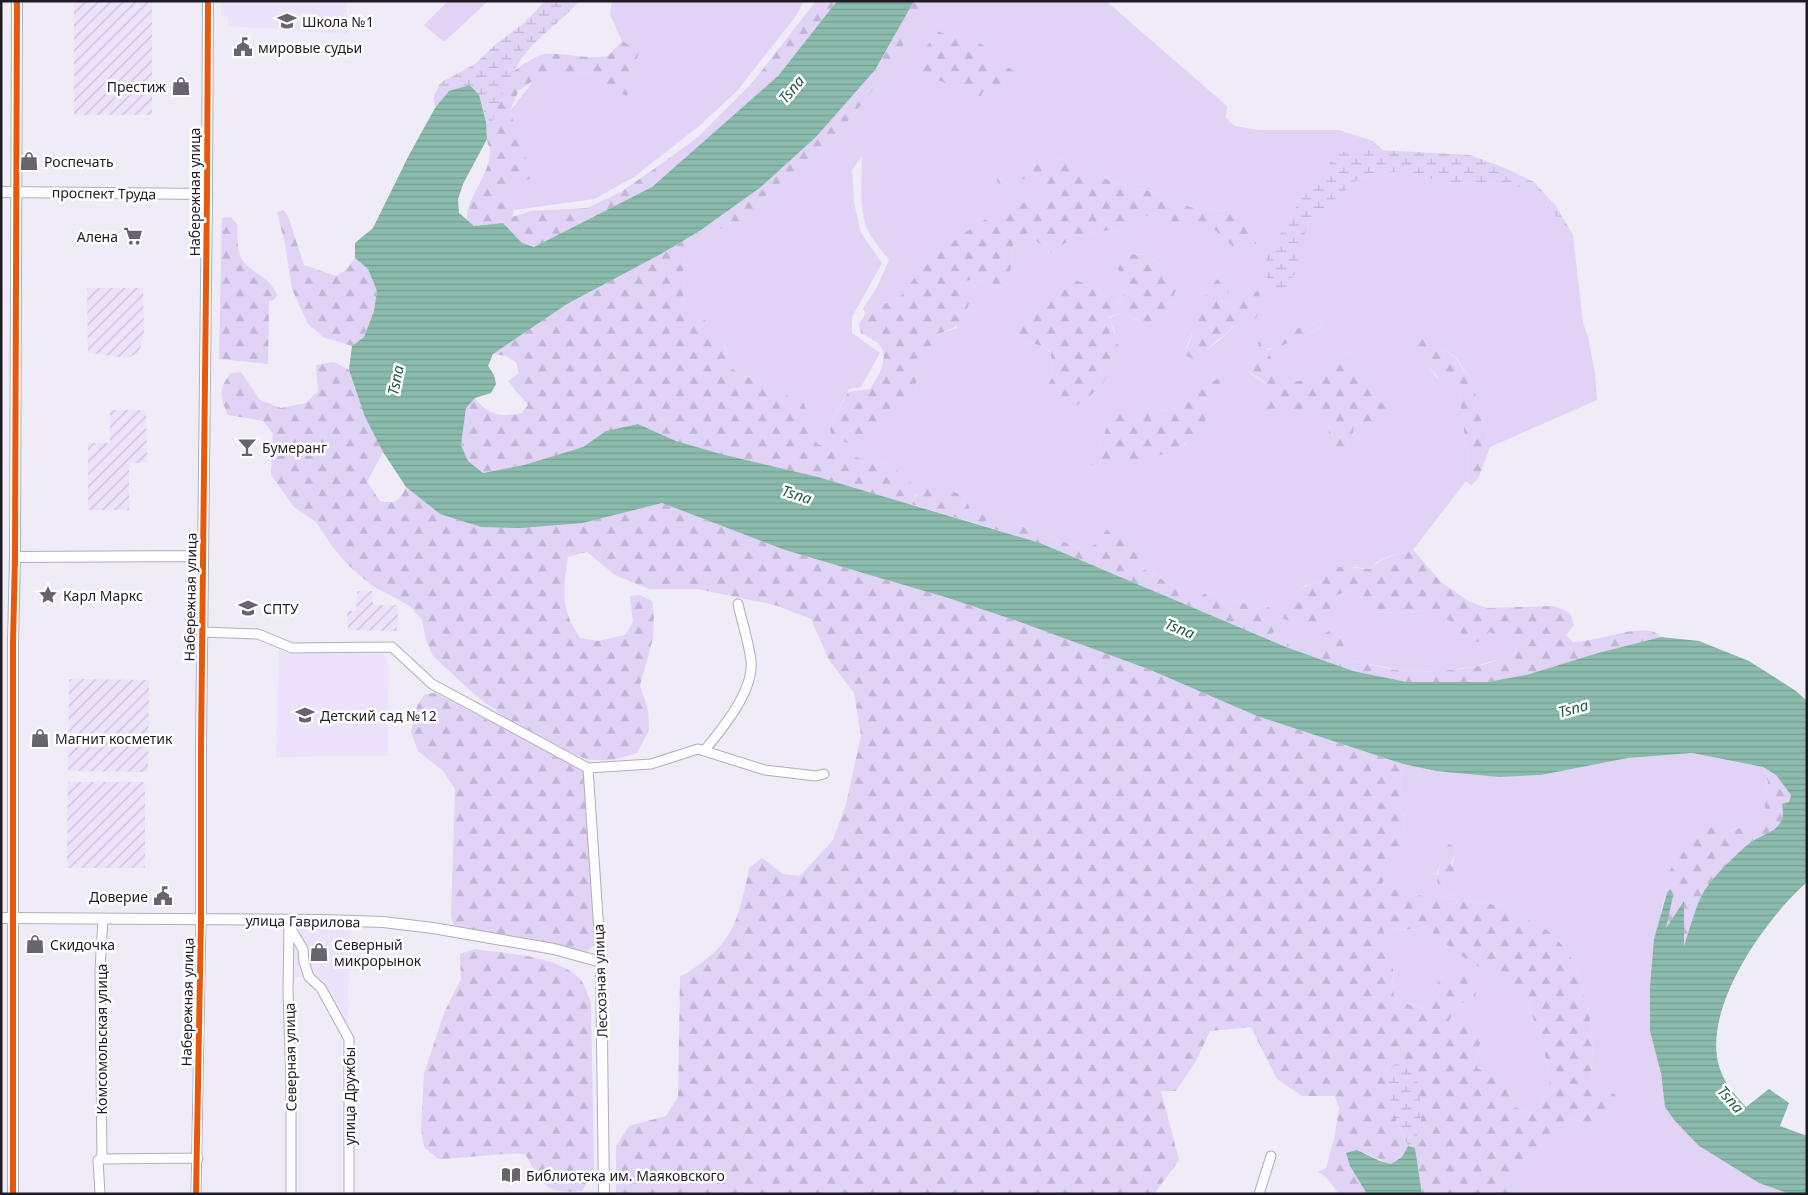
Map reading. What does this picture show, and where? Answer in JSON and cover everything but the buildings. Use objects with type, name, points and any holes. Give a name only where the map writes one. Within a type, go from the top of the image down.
[{"type":"street","points":[[13,1194],[13,642],[18,1]]},
{"type":"street","name":"Набережная улица","points":[[196,1194],[201,920],[208,1]]},
{"type":"street","name":"проспект Труда","points":[[1,192],[207,194]]},
{"type":"street","points":[[15,557],[203,556]]},
{"type":"street","points":[[704,751],[724,727],[737,706],[748,682],[751,662],[738,604]]},
{"type":"street","points":[[202,632],[258,634],[292,648],[392,647],[432,684],[588,768],[651,764],[698,749],[765,770],[816,776],[824,774]]},
{"type":"street","name":"Лесхозная улица","points":[[588,768],[601,962],[604,1194]]},
{"type":"street","name":"улица Гаврилова","points":[[1,918],[289,923],[383,922],[433,928],[554,949],[601,962]]},
{"type":"street","name":"Комсомольская улица","points":[[100,1194],[100,970],[103,919]]},
{"type":"street","name":"Северная улица","points":[[289,923],[288,992],[291,1081],[291,1194]]},
{"type":"street","name":"улица Дружбы","points":[[289,923],[303,949],[304,962],[309,977],[322,988],[349,1039],[349,1194]]},
{"type":"street","points":[[1260,1194],[1271,1156]]},
{"type":"street","points":[[100,1160],[198,1158]]},
{"type":"shaded area","points":[[74,1],[152,1],[152,115],[74,115]]},
{"type":"shaded area","name":"Школа №1","points":[[221,1],[381,1],[347,2],[347,34],[228,26],[228,17],[221,16]]},
{"type":"shaded area","points":[[87,288],[143,288],[144,332],[139,353],[127,358],[88,353]]},
{"type":"shaded area","points":[[110,410],[146,410],[147,463],[129,463],[129,510],[88,510],[88,443],[110,443]]},
{"type":"shaded area","points":[[357,591],[372,591],[373,605],[398,605],[397,631],[348,630],[347,611],[356,611]]},
{"type":"shaded area","points":[[279,651],[382,651],[389,666],[388,756],[276,757]]},
{"type":"shaded area","points":[[69,679],[149,680],[148,772],[68,771]]},
{"type":"shaded area","points":[[68,782],[145,782],[145,868],[67,868]]},
{"type":"shaded area","name":"Северный микрорынок","points":[[290,920],[350,921],[348,1023],[341,1023],[309,977],[289,977]]},
{"type":"green space","points":[[448,1],[488,1],[444,42],[424,25]]},
{"type":"green space","points":[[545,1],[579,1],[521,59],[508,80],[487,139],[484,110],[479,97],[471,85],[449,91],[435,108],[434,97],[440,83],[475,64],[496,44],[524,23]]},
{"type":"green space","points":[[612,1],[804,1],[795,17],[737,91],[699,126],[634,177],[594,199],[514,210],[505,194],[531,177],[510,111],[535,79],[573,73],[594,74],[606,84],[638,51],[622,41],[610,14]]},
{"type":"green space","points":[[816,1],[837,1],[778,76],[652,187],[534,247],[522,243],[503,223],[474,226],[467,220],[470,203],[489,162],[490,151],[487,138],[493,115],[511,74],[521,66],[544,54],[608,56],[622,41],[639,51],[627,96],[606,84],[594,74],[573,73],[536,79],[519,90],[510,111],[532,177],[505,194],[514,210],[512,217],[531,211],[587,208],[619,193],[698,137],[752,83]]},
{"type":"green space","points":[[914,1],[927,1],[894,62],[855,113],[818,154],[760,200],[755,215],[740,232],[733,232],[732,222],[685,256],[683,272],[684,307],[711,325],[725,347],[732,369],[804,403],[817,444],[859,458],[887,464],[911,479],[909,492],[899,501],[818,477],[721,454],[676,441],[638,424],[606,431],[583,447],[524,465],[482,473],[468,461],[461,445],[466,408],[475,398],[485,409],[501,415],[522,413],[528,405],[508,381],[519,373],[516,362],[506,356],[493,354],[567,304],[661,254],[701,230],[761,187],[816,137],[875,70]]},
{"type":"green space","points":[[927,1],[1106,1],[1227,106],[1226,118],[1235,126],[1259,130],[1339,130],[1373,141],[1383,150],[1362,149],[1327,167],[1316,185],[1303,196],[1281,233],[1300,247],[1308,223],[1357,180],[1374,173],[1401,172],[1450,183],[1488,182],[1514,185],[1535,193],[1573,235],[1583,323],[1588,337],[1595,373],[1597,400],[1490,447],[1484,423],[1478,412],[1474,384],[1457,359],[1442,347],[1429,367],[1436,377],[1460,387],[1459,397],[1469,464],[1466,481],[1413,550],[1390,556],[1377,562],[1370,569],[1354,567],[1317,583],[1306,585],[1294,595],[1282,612],[1335,614],[1337,595],[1354,588],[1371,612],[1398,613],[1424,610],[1445,617],[1459,628],[1465,641],[1489,632],[1520,645],[1515,652],[1504,658],[1475,666],[1445,671],[1403,671],[1343,658],[1321,636],[1316,648],[1290,641],[1286,647],[1268,639],[1274,631],[1269,607],[1235,602],[1207,592],[1200,597],[1193,597],[1141,567],[1140,542],[1106,530],[1095,545],[1081,549],[1034,530],[916,494],[911,504],[899,501],[909,492],[887,464],[859,458],[816,444],[804,403],[732,369],[725,346],[684,307],[683,272],[685,256],[720,229],[733,222],[755,215],[760,200],[818,154],[855,113],[894,62]],"holes":[[[938,31],[1014,71],[988,82],[911,69]],[[862,156],[861,194],[865,222],[870,235],[889,260],[877,287],[863,309],[866,313],[902,295],[922,267],[1009,204],[1022,203],[1049,193],[1040,173],[1000,186],[996,179],[1062,158],[1073,166],[1119,184],[1153,192],[1190,207],[1227,211],[1256,244],[1232,246],[1216,231],[1203,225],[1175,225],[1156,213],[1138,219],[1122,232],[1109,230],[1075,236],[1051,253],[1027,232],[1014,240],[1012,258],[1003,287],[976,280],[962,281],[959,295],[957,328],[936,335],[918,375],[914,400],[890,409],[879,425],[829,427],[849,389],[861,387],[880,353],[852,333],[852,317],[882,263],[861,233],[854,203],[852,170]],[[1127,254],[1147,255],[1157,263],[1137,320],[1124,312],[1109,318],[1115,332],[1052,378],[1051,353],[1043,346],[1017,340],[1023,314],[1038,307],[1046,298],[1038,289],[1116,304],[1124,299],[1122,288]],[[1229,282],[1220,299],[1225,303],[1236,301],[1251,290],[1238,320],[1226,334],[1203,354],[1186,348],[1194,329]],[[1323,319],[1322,326],[1312,332],[1268,350],[1258,342]],[[1339,349],[1346,349],[1354,367],[1368,383],[1375,395],[1375,423],[1362,421],[1354,427],[1352,437],[1346,448],[1329,436],[1328,421],[1320,415],[1276,407],[1268,424],[1262,422],[1272,396],[1269,386],[1244,369],[1275,369],[1285,381],[1311,378],[1322,369]],[[1222,382],[1210,406],[1186,444],[1152,457],[1100,465],[1093,455],[1100,445],[1108,424],[1133,413],[1170,410]]]},
{"type":"green space","points":[[938,31],[949,36],[967,36],[986,47],[988,56],[1014,71],[1012,78],[1003,88],[988,82],[980,97],[910,69]]},
{"type":"green space","points":[[1362,149],[1470,155],[1505,168],[1534,182],[1556,206],[1573,235],[1535,193],[1514,185],[1488,182],[1450,183],[1401,172],[1374,173],[1357,180],[1308,223],[1295,274],[1284,288],[1273,289],[1265,273],[1267,253],[1303,196],[1316,185],[1338,153]]},
{"type":"green space","points":[[1062,158],[1073,166],[1119,184],[1153,192],[1190,207],[1227,211],[1249,219],[1257,229],[1256,244],[1232,246],[1216,231],[1203,225],[1175,225],[1156,213],[1138,219],[1122,232],[1109,230],[1075,236],[1051,253],[1027,233],[1014,240],[1009,280],[1003,287],[976,280],[962,281],[959,294],[969,303],[964,317],[958,325],[936,335],[918,375],[914,400],[902,412],[890,409],[867,444],[850,444],[833,437],[829,427],[848,392],[870,389],[879,375],[883,364],[884,358],[880,345],[861,333],[859,324],[866,313],[902,295],[922,267],[960,236],[1009,204],[1022,203],[1049,193],[1040,174],[1000,186],[996,179],[1022,169]]},
{"type":"green space","points":[[283,210],[288,216],[304,265],[336,276],[346,270],[355,258],[368,269],[377,291],[374,311],[364,337],[352,346],[323,337],[308,324],[292,289],[285,244],[277,212]]},
{"type":"green space","points":[[231,217],[237,224],[241,258],[270,284],[277,295],[274,300],[269,301],[268,364],[219,359],[222,218]]},
{"type":"green space","points":[[1127,254],[1147,255],[1172,276],[1176,290],[1160,321],[1146,322],[1124,312],[1109,317],[1118,345],[1116,361],[1102,384],[1085,401],[1066,410],[1043,393],[1052,378],[1051,352],[1043,346],[1017,340],[1009,329],[1023,314],[1038,307],[1045,298],[1038,289],[1077,281],[1094,285],[1117,304],[1124,299],[1118,268]]},
{"type":"green space","points":[[1220,277],[1229,282],[1229,292],[1220,300],[1225,303],[1236,301],[1251,290],[1259,292],[1261,302],[1259,312],[1256,318],[1238,321],[1203,354],[1193,359],[1185,355],[1194,329],[1194,313]]},
{"type":"green space","points":[[1323,319],[1322,326],[1300,338],[1274,348],[1259,349],[1258,342]]},
{"type":"green space","points":[[1421,337],[1442,347],[1456,359],[1474,384],[1478,411],[1484,423],[1490,447],[1478,479],[1471,485],[1466,481],[1469,464],[1459,397],[1460,387],[1447,388],[1418,354],[1413,341]]},
{"type":"green space","points":[[1339,349],[1346,349],[1354,367],[1368,383],[1375,395],[1384,398],[1388,409],[1387,419],[1375,423],[1362,422],[1354,427],[1352,437],[1346,448],[1334,448],[1329,436],[1328,421],[1320,415],[1277,408],[1267,425],[1261,422],[1269,402],[1270,390],[1268,385],[1244,369],[1244,361],[1255,356],[1270,356],[1275,369],[1285,381],[1303,380],[1310,378],[1322,369]]},
{"type":"green space","points":[[334,362],[349,370],[365,417],[383,452],[367,482],[380,501],[396,501],[406,487],[440,514],[583,523],[662,503],[785,550],[948,598],[1020,622],[1148,669],[1257,716],[1403,764],[1400,783],[1406,811],[1402,841],[1382,884],[1422,896],[1503,906],[1549,931],[1569,953],[1580,979],[1589,1013],[1593,1044],[1591,1081],[1597,1089],[1615,1094],[1618,1108],[1613,1114],[1602,1121],[1583,1122],[1569,1119],[1553,1132],[1539,1149],[1521,1162],[1510,1194],[1422,1194],[1415,1148],[1422,1113],[1396,1120],[1408,1146],[1402,1157],[1391,1164],[1357,1150],[1350,1166],[1367,1194],[1350,1194],[1331,1169],[1335,1163],[1334,1139],[1339,1108],[1335,1096],[1302,1096],[1277,1079],[1251,1027],[1210,1031],[1196,1061],[1176,1091],[1161,1091],[1179,1160],[1154,1194],[616,1194],[616,1146],[629,1126],[666,1116],[678,1097],[680,977],[711,955],[730,932],[741,904],[749,868],[762,858],[783,874],[800,876],[833,840],[846,804],[861,736],[854,693],[829,660],[811,619],[775,605],[697,589],[649,589],[615,575],[587,552],[568,557],[564,589],[569,618],[580,638],[598,641],[625,635],[633,622],[630,596],[640,595],[652,601],[654,611],[653,638],[640,685],[648,710],[649,730],[637,753],[613,760],[589,760],[557,747],[515,724],[475,695],[433,656],[426,640],[422,620],[410,606],[371,585],[346,563],[316,522],[294,507],[271,475],[273,433],[263,421],[228,415],[223,403],[222,389],[231,373],[241,372],[260,400],[281,408],[306,403],[318,391],[316,365]],"holes":[[[1427,929],[1460,955],[1528,1001],[1548,1065],[1550,1081],[1540,1105],[1530,1113],[1515,1107],[1509,1090],[1496,1073],[1478,1069],[1476,1061],[1480,1043],[1478,1030],[1467,1026],[1454,1026],[1449,1021],[1461,1003],[1474,1002],[1476,992],[1467,977],[1456,975],[1442,976],[1421,1009],[1394,999],[1393,968],[1383,930]]]},
{"type":"green space","points":[[1218,378],[1222,382],[1212,400],[1202,428],[1193,438],[1181,446],[1152,457],[1106,465],[1092,465],[1093,455],[1100,445],[1108,424],[1104,413],[1124,401],[1133,413],[1170,410]]},
{"type":"green space","points":[[922,486],[948,490],[965,496],[970,510],[1034,530],[1081,549],[1095,545],[1106,530],[1124,534],[1140,541],[1142,568],[1193,597],[1200,597],[1207,592],[1235,602],[1269,607],[1274,631],[1268,639],[1040,543],[911,504]]},
{"type":"green space","points":[[1413,550],[1441,582],[1470,602],[1487,608],[1554,606],[1570,613],[1574,625],[1566,635],[1573,642],[1643,630],[1652,631],[1661,637],[1598,653],[1526,675],[1487,682],[1407,682],[1353,671],[1286,647],[1289,641],[1316,648],[1321,636],[1331,630],[1343,635],[1344,658],[1389,669],[1432,671],[1482,665],[1498,660],[1511,653],[1520,645],[1489,632],[1482,642],[1465,641],[1459,628],[1444,617],[1424,610],[1398,613],[1371,612],[1354,588],[1337,595],[1332,622],[1308,624],[1284,619],[1282,612],[1293,597],[1305,587],[1317,583],[1325,573],[1338,567],[1370,569],[1385,559]]},
{"type":"green space","points":[[436,693],[584,772],[594,787],[594,945],[587,952],[454,926],[451,917],[455,789],[443,771],[418,751],[411,732],[417,706],[425,694]]},
{"type":"green space","points":[[1692,753],[1763,767],[1768,782],[1764,796],[1765,813],[1755,824],[1729,831],[1664,887],[1667,893],[1661,910],[1661,1073],[1665,1106],[1675,1121],[1699,1146],[1759,1183],[1790,1194],[1510,1194],[1521,1162],[1539,1149],[1553,1132],[1569,1119],[1581,1122],[1615,1094],[1597,1089],[1591,1081],[1593,1044],[1589,1013],[1580,979],[1569,953],[1549,931],[1503,906],[1422,896],[1382,884],[1402,841],[1406,811],[1400,783],[1403,764],[1436,771],[1499,777],[1541,775],[1628,758]],"holes":[[[1455,847],[1453,873],[1436,875],[1443,858]]]},
{"type":"green space","points":[[1763,767],[1776,775],[1791,795],[1780,823],[1774,830],[1748,844],[1723,869],[1703,894],[1683,948],[1683,902],[1665,930],[1670,891],[1667,893],[1664,887],[1673,865],[1688,844],[1715,825],[1729,831],[1755,824],[1765,813],[1764,796],[1768,782]]},
{"type":"green space","points":[[1449,844],[1455,847],[1456,853],[1451,863],[1455,869],[1453,873],[1454,884],[1451,890],[1439,887],[1437,882],[1442,861],[1442,851]]},
{"type":"green space","points":[[1427,929],[1460,955],[1528,1001],[1548,1065],[1550,1081],[1540,1105],[1530,1113],[1515,1107],[1509,1090],[1478,1069],[1476,1061],[1480,1043],[1467,1026],[1454,1026],[1449,1021],[1461,1003],[1442,976],[1421,1009],[1394,999],[1393,968],[1382,930]]},
{"type":"green space","points":[[475,949],[515,954],[557,964],[569,970],[583,983],[591,1003],[594,1173],[582,1191],[569,1192],[552,1189],[541,1180],[525,1154],[438,1159],[424,1147],[421,1128],[424,1074],[444,1013],[461,979],[460,954]]},
{"type":"green space","points":[[1404,1059],[1413,1066],[1417,1075],[1422,1113],[1415,1148],[1408,1146],[1394,1112],[1388,1087],[1389,1075],[1394,1066]]},
{"type":"green space","points":[[1334,1139],[1336,1161],[1341,1182],[1350,1194],[1339,1194],[1326,1177],[1318,1172],[1326,1168]]},
{"type":"water","name":"Tsna","points":[[837,1],[914,1],[875,70],[816,137],[761,187],[701,230],[661,254],[567,304],[493,354],[488,366],[494,375],[496,384],[491,393],[475,398],[466,408],[461,445],[468,461],[483,473],[524,465],[583,447],[606,431],[638,424],[676,441],[721,454],[818,477],[1040,543],[1286,647],[1353,671],[1407,682],[1487,682],[1526,675],[1598,653],[1661,637],[1699,641],[1749,661],[1796,691],[1807,701],[1807,882],[1773,918],[1741,966],[1728,992],[1720,1018],[1716,1043],[1719,1066],[1724,1078],[1746,1107],[1769,1089],[1789,1103],[1780,1126],[1807,1136],[1807,1194],[1790,1194],[1759,1183],[1699,1146],[1675,1121],[1665,1107],[1661,1073],[1650,1031],[1650,987],[1654,939],[1667,893],[1670,890],[1673,896],[1666,928],[1684,901],[1684,946],[1699,901],[1711,882],[1746,846],[1773,830],[1781,821],[1783,814],[1782,804],[1789,802],[1791,795],[1776,775],[1763,767],[1692,753],[1628,758],[1541,775],[1499,777],[1436,771],[1403,764],[1257,716],[1148,669],[1020,622],[948,598],[785,550],[662,503],[583,523],[520,528],[481,527],[440,514],[406,487],[383,452],[365,417],[349,370],[352,346],[364,337],[374,311],[377,291],[368,269],[355,258],[355,243],[373,228],[409,155],[435,108],[449,91],[470,85],[479,95],[486,122],[487,139],[463,184],[458,199],[459,213],[474,226],[503,223],[522,243],[534,247],[652,187],[778,76]]},
{"type":"water","points":[[1408,1146],[1415,1148],[1422,1194],[1367,1194],[1350,1166],[1346,1153],[1357,1150],[1391,1164],[1402,1157]]},
{"type":"cycle path","points":[[13,1194],[13,642],[17,1]]},
{"type":"cycle path","points":[[196,1194],[201,920],[208,1]]},
{"type":"place","name":"Школа №1","points":[[287,21]]},
{"type":"place","name":"мировые судьи","points":[[243,47]]},
{"type":"place","name":"Престиж","points":[[181,86]]},
{"type":"place","name":"Роспечать","points":[[29,161]]},
{"type":"place","name":"Алена","points":[[133,236]]},
{"type":"place","name":"Бумеранг","points":[[247,447]]},
{"type":"place","name":"Карл Маркс","points":[[48,595]]},
{"type":"place","name":"СПТУ","points":[[248,608]]},
{"type":"place","name":"Детский сад №12","points":[[305,715]]},
{"type":"place","name":"Магнит косметик","points":[[40,738]]},
{"type":"place","name":"Доверие","points":[[163,896]]},
{"type":"place","name":"Скидочка","points":[[35,944]]},
{"type":"place","name":"Северный микрорынок","points":[[319,952]]},
{"type":"place","name":"Библиотека им. Маяковского","points":[[511,1175]]}]
